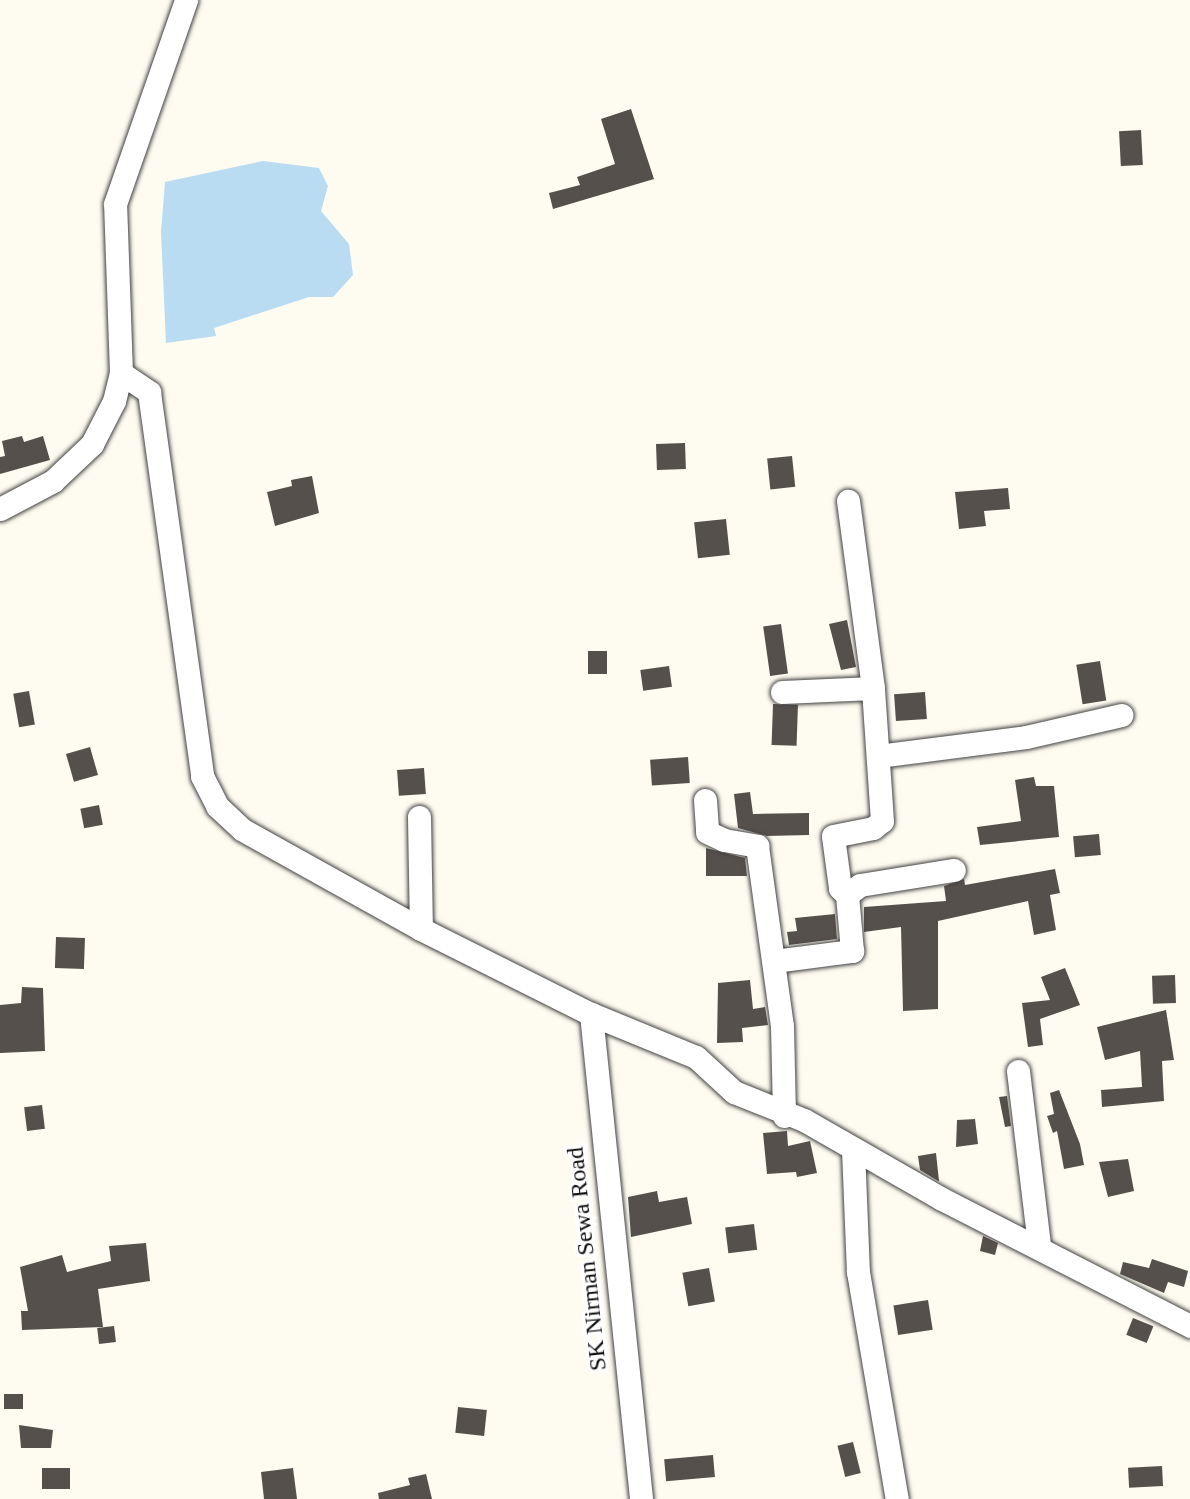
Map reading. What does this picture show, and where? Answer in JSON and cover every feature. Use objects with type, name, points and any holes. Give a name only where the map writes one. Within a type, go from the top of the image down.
[{"type":"street","points":[[0,509],[53,481],[92,444],[114,401],[121,373],[115,204],[186,0]]},
{"type":"street","points":[[121,373],[149,392],[201,776],[217,806],[243,830],[421,929],[591,1014],[696,1057],[734,1092],[785,1116],[804,1121],[979,1218],[1038,1244],[1190,1326]]},
{"type":"street","points":[[774,961],[852,951],[847,895],[840,888],[833,836],[873,828],[882,821],[873,688],[848,501]]},
{"type":"street","points":[[782,692],[873,688]]},
{"type":"street","points":[[878,757],[1026,737],[1121,715]]},
{"type":"street","points":[[705,800],[707,832],[724,841],[757,846],[782,1026],[785,1116]]},
{"type":"street","points":[[419,817],[421,929]]},
{"type":"street","points":[[847,895],[860,885],[954,870]]},
{"type":"street","name":"SK Nirman Sewa Road","points":[[591,1014],[641,1499]]},
{"type":"street","points":[[1018,1071],[1038,1244]]},
{"type":"street","points":[[853,1149],[857,1260],[897,1499]]},
{"type":"water","points":[[263,161],[319,168],[328,186],[321,211],[349,244],[353,275],[333,297],[309,297],[214,328],[216,336],[166,343],[161,232],[165,182]]},
{"type":"building","points":[[631,109],[654,179],[553,209],[549,193],[580,185],[577,177],[615,164],[601,119]]},
{"type":"building","points":[[1141,130],[1143,165],[1121,166],[1119,131]]},
{"type":"building","points":[[22,436],[24,442],[43,436],[50,460],[0,474],[0,457],[5,456],[2,441]]},
{"type":"building","points":[[685,443],[686,469],[657,470],[656,444]]},
{"type":"building","points":[[792,456],[795,487],[770,489],[767,459]]},
{"type":"building","points":[[312,476],[319,513],[275,526],[267,492],[292,486],[291,480]]},
{"type":"building","points":[[1008,488],[1010,509],[984,511],[986,526],[959,529],[955,492]]},
{"type":"building","points":[[726,519],[730,555],[698,558],[694,522]]},
{"type":"building","points":[[847,620],[856,667],[841,670],[829,624]]},
{"type":"building","points":[[781,624],[788,674],[770,676],[763,627]]},
{"type":"building","points":[[588,651],[607,651],[607,674],[588,674]]},
{"type":"building","points":[[1100,661],[1106,701],[1083,704],[1076,665]]},
{"type":"building","points":[[669,666],[672,687],[643,691],[640,670]]},
{"type":"building","points":[[29,691],[35,724],[19,727],[13,694]]},
{"type":"building","points":[[925,692],[927,719],[896,721],[894,694]]},
{"type":"building","points":[[773,704],[798,705],[797,746],[772,745]]},
{"type":"building","points":[[90,747],[98,775],[74,782],[66,754]]},
{"type":"building","points":[[688,757],[690,783],[652,786],[650,760]]},
{"type":"building","points":[[424,768],[426,794],[399,796],[397,770]]},
{"type":"building","points":[[1034,777],[1036,786],[1054,786],[1059,837],[980,845],[977,827],[1021,821],[1015,780]]},
{"type":"building","points":[[750,792],[753,814],[809,813],[809,835],[767,836],[738,828],[734,794]]},
{"type":"building","points":[[99,805],[103,825],[84,828],[80,809]]},
{"type":"building","points":[[1099,834],[1101,855],[1075,857],[1073,836]]},
{"type":"building","points":[[706,848],[745,858],[747,876],[706,876]]},
{"type":"building","points":[[1055,869],[1060,893],[1050,895],[1056,930],[1034,935],[1028,901],[938,921],[938,1009],[903,1011],[901,927],[864,932],[864,907],[946,901],[944,886],[964,879],[965,885]]},
{"type":"building","points":[[835,914],[837,939],[789,945],[787,932],[797,931],[795,918]]},
{"type":"building","points":[[56,937],[85,938],[84,969],[55,968]]},
{"type":"building","points":[[1065,968],[1080,1005],[1040,1019],[1043,1045],[1028,1047],[1022,1003],[1050,1000],[1041,977]]},
{"type":"building","points":[[1175,975],[1176,1003],[1153,1004],[1152,976]]},
{"type":"building","points":[[750,980],[753,1009],[765,1007],[768,1025],[742,1028],[743,1042],[717,1043],[718,983]]},
{"type":"building","points":[[22,987],[43,988],[45,1051],[0,1053],[0,1005],[21,1003]]},
{"type":"building","points":[[1166,1010],[1174,1060],[1162,1061],[1164,1101],[1102,1107],[1101,1090],[1142,1087],[1140,1051],[1105,1060],[1097,1027]]},
{"type":"building","points":[[1059,1090],[1080,1144],[1084,1165],[1064,1169],[1057,1131],[1053,1133],[1047,1116],[1054,1114],[1050,1093]]},
{"type":"building","points":[[1007,1096],[1011,1126],[1005,1127],[999,1097]]},
{"type":"building","points":[[42,1105],[45,1129],[27,1131],[24,1107]]},
{"type":"building","points":[[975,1119],[978,1144],[956,1147],[957,1120]]},
{"type":"building","points":[[787,1131],[788,1146],[810,1141],[817,1173],[797,1177],[796,1172],[767,1174],[763,1133]]},
{"type":"building","points":[[936,1153],[939,1181],[920,1170],[918,1156]]},
{"type":"building","points":[[1128,1159],[1134,1191],[1108,1197],[1099,1162]]},
{"type":"building","points":[[657,1191],[659,1202],[687,1197],[692,1224],[631,1237],[628,1197]]},
{"type":"building","points":[[754,1224],[757,1250],[728,1253],[725,1228]]},
{"type":"building","points":[[983,1236],[998,1243],[995,1255],[980,1251]]},
{"type":"building","points":[[146,1243],[150,1281],[98,1289],[103,1327],[22,1330],[21,1311],[28,1311],[20,1267],[62,1255],[67,1272],[111,1261],[109,1246]]},
{"type":"building","points":[[1152,1259],[1188,1271],[1184,1287],[1168,1282],[1164,1293],[1120,1274],[1123,1262],[1149,1268]]},
{"type":"building","points":[[709,1268],[715,1301],[688,1306],[682,1273]]},
{"type":"building","points":[[928,1300],[933,1330],[898,1335],[893,1305]]},
{"type":"building","points":[[1133,1318],[1153,1326],[1147,1343],[1126,1335]]},
{"type":"building","points":[[114,1326],[116,1342],[99,1344],[97,1328]]},
{"type":"building","points":[[4,1394],[23,1394],[23,1409],[4,1409]]},
{"type":"building","points":[[458,1407],[487,1410],[484,1436],[455,1433]]},
{"type":"building","points":[[19,1425],[53,1430],[51,1448],[21,1448]]},
{"type":"building","points":[[853,1442],[861,1473],[845,1477],[837,1446]]},
{"type":"building","points":[[713,1455],[715,1477],[666,1481],[664,1459]]},
{"type":"building","points":[[1162,1466],[1163,1486],[1129,1488],[1128,1468]]},
{"type":"building","points":[[42,1468],[70,1468],[70,1489],[42,1489]]},
{"type":"building","points":[[293,1468],[297,1499],[264,1499],[261,1472]]},
{"type":"building","points":[[426,1474],[432,1499],[379,1499],[378,1493],[410,1485],[408,1478]]}]
